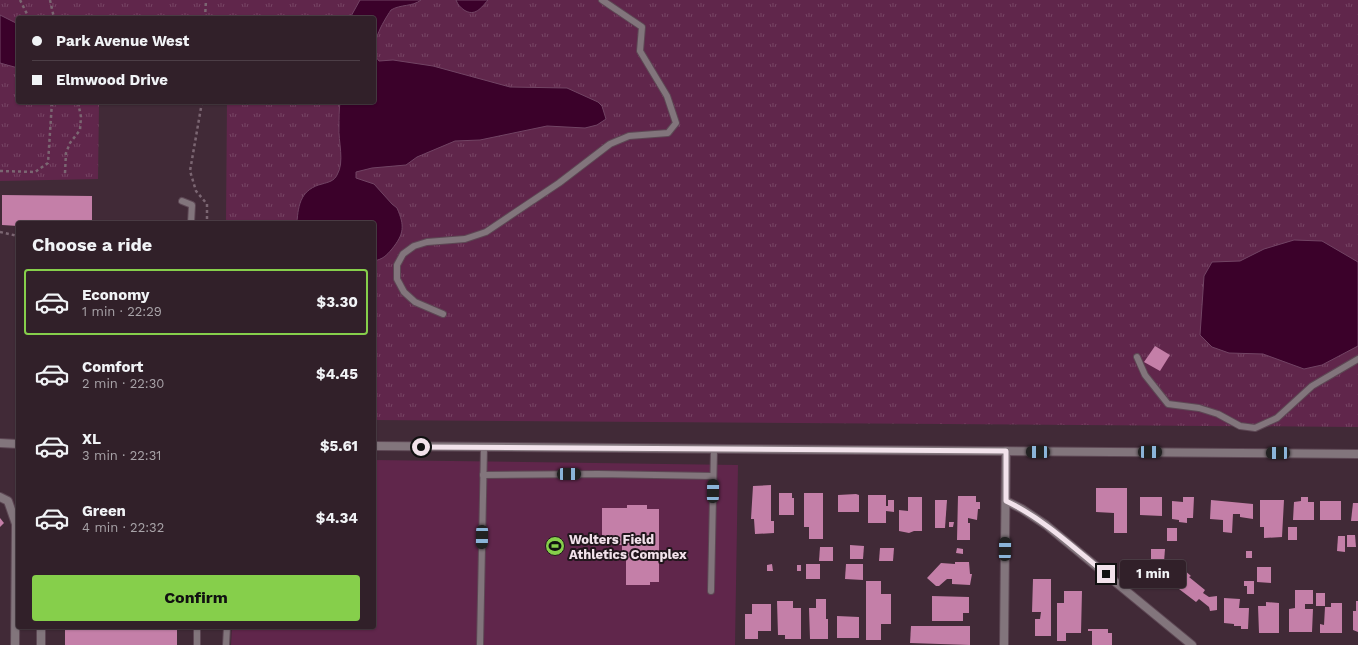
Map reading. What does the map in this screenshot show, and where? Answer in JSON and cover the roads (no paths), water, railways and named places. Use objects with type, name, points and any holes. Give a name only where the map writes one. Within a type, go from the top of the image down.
[{"type":"street","points":[[0,444],[16,444]]},
{"type":"street","points":[[376,446],[1358,454]]},
{"type":"street","points":[[1004,645],[1006,451]]},
{"type":"street","points":[[0,497],[8,501],[16,524],[15,645]]},
{"type":"street","points":[[1006,501],[1022,509],[1046,525],[1192,645]]},
{"type":"street","points":[[40,645],[41,629]]},
{"type":"lane","points":[[443,314],[415,302],[404,292],[397,279],[396,265],[403,254],[414,246],[427,242],[465,239],[486,232],[559,183],[610,144],[629,136],[668,133],[676,123],[667,96],[640,51],[642,27],[602,0]]},
{"type":"lane","points":[[182,201],[192,205],[190,221]]},
{"type":"lane","points":[[1137,357],[1145,375],[1168,404],[1199,408],[1218,414],[1240,426],[1255,428],[1277,418],[1312,386],[1358,359]]},
{"type":"lane","points":[[480,645],[484,447]]},
{"type":"lane","points":[[711,591],[714,449]]},
{"type":"lane","points":[[483,475],[598,474],[713,476]]},
{"type":"lane","points":[[197,629],[197,645]]},
{"type":"lane","points":[[226,645],[227,629]]},
{"type":"place","name":"Wolters Field Athletics Complex","points":[[555,546]]}]
